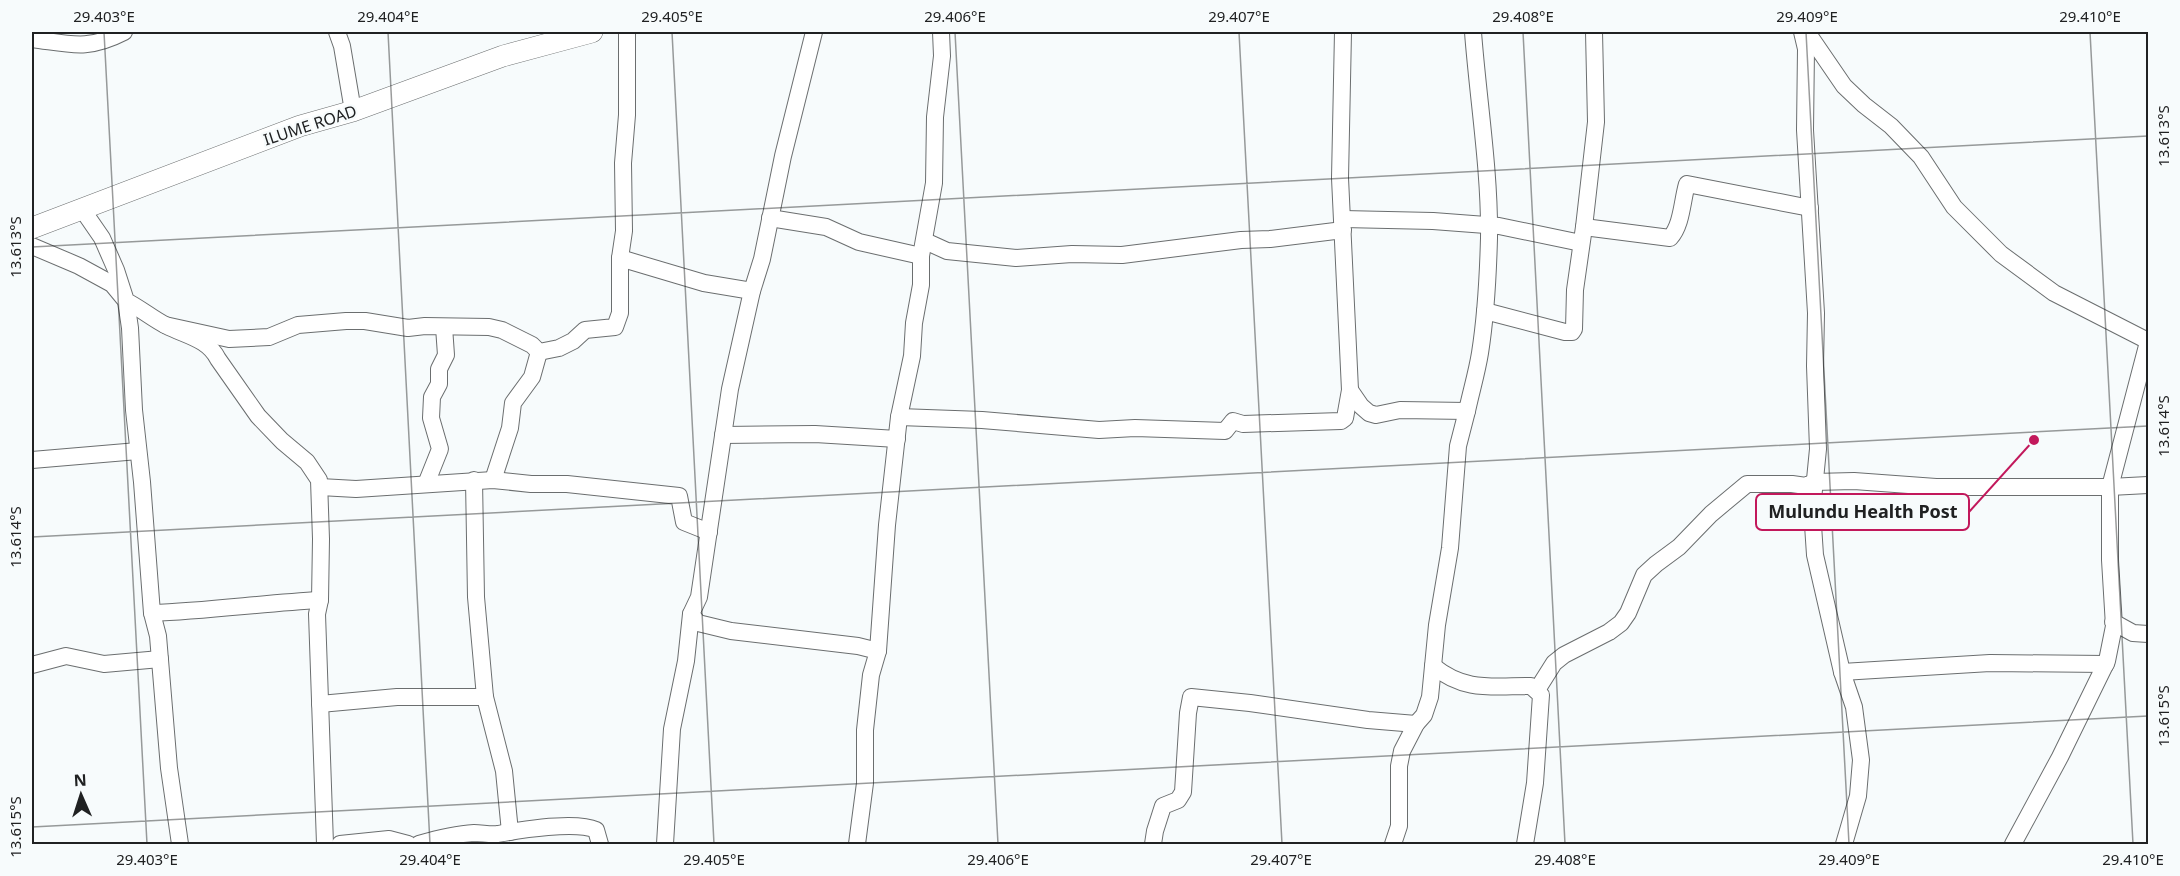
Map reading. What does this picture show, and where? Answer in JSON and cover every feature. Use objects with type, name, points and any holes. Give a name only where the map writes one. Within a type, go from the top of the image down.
[{"type":"street","points":[[32,39],[80,46],[108,40],[124,32]]},
{"type":"street","points":[[337,32],[353,111]]},
{"type":"street","name":"ILUME ROAD","points":[[32,228],[300,126],[353,111],[502,56],[592,32]]},
{"type":"street","points":[[539,352],[559,348],[573,341],[585,330],[615,327],[620,313],[620,258],[624,231],[622,163],[627,115],[627,32]]},
{"type":"street","points":[[665,844],[672,729],[686,661],[691,614],[699,597],[730,389],[814,32]]},
{"type":"street","points":[[857,844],[865,783],[865,730],[868,697],[878,651],[887,525],[899,417],[912,356],[923,249],[934,183],[935,117],[942,56],[941,32]]},
{"type":"street","points":[[899,417],[982,420],[1099,430],[1135,428],[1225,431],[1233,422],[1242,424],[1341,421],[1347,414],[1350,390],[1340,178],[1343,32]]},
{"type":"street","points":[[1393,844],[1399,826],[1402,751],[1416,724],[1426,711],[1430,697],[1432,666],[1450,548],[1458,446],[1480,355],[1485,311],[1488,225],[1486,170],[1477,94],[1473,32]]},
{"type":"street","points":[[1485,311],[1572,332],[1575,323],[1575,290],[1596,122],[1594,32]]},
{"type":"street","points":[[1805,32],[1805,130],[1816,314],[1818,463],[1812,510],[1815,555],[1842,672],[1854,707],[1861,760],[1858,796],[1844,844]]},
{"type":"street","points":[[1805,32],[1844,86],[1891,126],[1920,157],[1954,207],[2001,254],[2054,293],[2148,342],[2110,487],[2113,622],[2112,639],[2106,664],[2060,757],[2013,844]]},
{"type":"street","points":[[770,218],[826,227],[859,242],[1016,258],[1072,254],[1122,255],[1241,240],[1270,239],[1343,225],[1433,221],[1582,235],[1670,238],[1681,210],[1687,184],[1810,208]]},
{"type":"street","points":[[82,209],[102,238],[126,301],[152,613],[158,636],[169,768],[180,844]]},
{"type":"street","points":[[32,246],[80,266],[112,284],[126,301],[165,325],[199,339],[213,350],[258,416],[282,441],[307,462],[316,474],[320,487],[320,600],[317,614],[325,844]]},
{"type":"street","points":[[620,258],[704,283],[752,291]]},
{"type":"street","points":[[165,325],[229,339],[269,337],[298,325],[346,321],[365,321],[408,328],[489,327],[502,330],[532,345],[539,352]]},
{"type":"street","points":[[426,484],[440,449],[431,418],[432,397],[439,384],[439,369],[446,355],[444,327]]},
{"type":"street","points":[[493,480],[510,428],[513,403],[532,377],[539,352]]},
{"type":"street","points":[[1350,390],[1361,406],[1369,413],[1376,415],[1400,410],[1467,411]]},
{"type":"street","points":[[723,435],[816,434],[897,439]]},
{"type":"street","points":[[32,460],[138,451]]},
{"type":"street","points":[[474,480],[476,597],[485,697],[504,771],[510,832]]},
{"type":"street","points":[[320,487],[356,489],[493,480],[531,484],[567,484],[679,496],[684,522],[709,532]]},
{"type":"street","points":[[1537,690],[1554,663],[1564,655],[1609,632],[1621,623],[1628,613],[1644,575],[1679,547],[1711,514],[1747,484],[1806,486],[1814,482],[1854,481],[1936,487],[2148,485]]},
{"type":"street","points":[[152,613],[215,610],[320,600]]},
{"type":"street","points":[[691,614],[698,623],[731,631],[858,646],[878,651]]},
{"type":"street","points":[[2113,622],[2133,633],[2148,634]]},
{"type":"street","points":[[32,665],[66,656],[104,664],[160,659]]},
{"type":"street","points":[[1842,672],[1990,663],[2106,664]]},
{"type":"street","points":[[1432,666],[1450,680],[1462,684],[1531,686],[1541,695],[1535,783],[1525,844]]},
{"type":"street","points":[[320,704],[397,697],[485,697]]},
{"type":"street","points":[[1153,844],[1163,806],[1178,800],[1183,792],[1191,698],[1250,703],[1368,720],[1416,724]]},
{"type":"street","points":[[419,844],[472,833],[495,834],[534,829],[591,828],[598,834],[600,844]]},
{"type":"street","points":[[340,844],[389,839],[408,844]]},
{"type":"place","name":"Mulundu Health Post","points":[[2034,440]]}]
